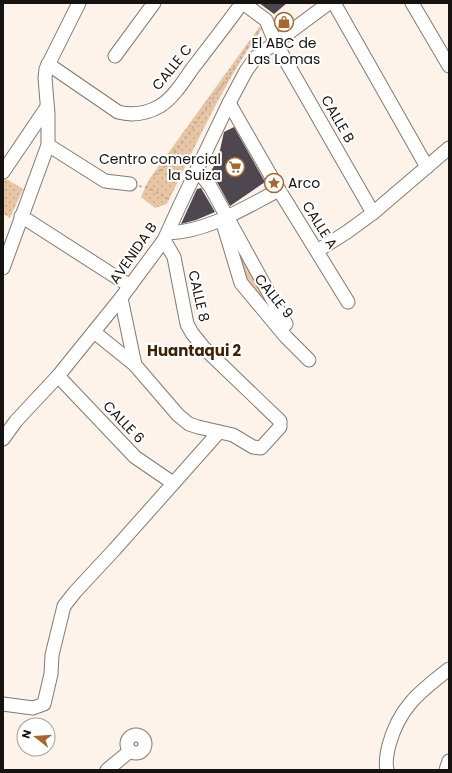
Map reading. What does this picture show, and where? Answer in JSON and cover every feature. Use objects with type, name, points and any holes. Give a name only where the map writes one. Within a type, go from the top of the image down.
[{"type":"street","points":[[3,268],[48,145],[45,78],[48,64],[79,3]]},
{"type":"street","points":[[116,56],[154,3]]},
{"type":"street","points":[[243,3],[266,20]]},
{"type":"street","name":"CALLE C","points":[[48,64],[118,112],[128,115],[135,115],[148,111],[160,106],[174,93],[243,3]]},
{"type":"street","name":"AVENIDA B","points":[[3,439],[16,421],[58,376],[94,332],[166,237],[180,204],[229,103],[246,71],[256,57],[329,3]]},
{"type":"street","points":[[334,3],[427,167]]},
{"type":"street","points":[[412,3],[449,66]]},
{"type":"street","name":"CALLE B","points":[[266,20],[276,42],[373,213]]},
{"type":"street","name":"CALLE A","points":[[229,103],[279,190],[348,302]]},
{"type":"street","points":[[3,172],[47,107]]},
{"type":"street","points":[[48,145],[105,181],[130,184]]},
{"type":"street","points":[[317,251],[373,213],[449,148]]},
{"type":"street","points":[[197,170],[210,186],[225,219],[286,324]]},
{"type":"street","points":[[166,237],[225,219],[279,190]]},
{"type":"street","points":[[21,216],[130,286]]},
{"type":"street","name":"CALLE 9","points":[[225,219],[241,283],[286,337],[309,360]]},
{"type":"street","name":"CALLE 8","points":[[166,237],[174,258],[187,324],[192,334],[204,348],[280,421],[280,427],[261,448],[253,447],[233,435],[219,432]]},
{"type":"street","points":[[121,298],[135,365]]},
{"type":"street","points":[[3,704],[33,708],[42,705],[45,701],[51,674],[52,655],[64,606],[219,432],[189,424],[178,415],[135,365],[94,332]]},
{"type":"street","name":"CALLE 6","points":[[58,376],[135,458],[173,483]]},
{"type":"street","points":[[387,770],[388,750],[393,732],[407,706],[422,690],[449,669]]},
{"type":"street","points":[[107,770],[130,750]]},
{"type":"street","points":[[446,770],[449,761]]},
{"type":"path","points":[[240,59],[266,20]]},
{"type":"path","points":[[154,175],[163,168],[236,66]]},
{"type":"path","points":[[130,184],[149,188],[180,204]]},
{"type":"shaded area","points":[[260,26],[262,29],[222,93],[167,204],[155,208],[141,197],[148,181]]},
{"type":"shaded area","points":[[3,177],[23,189],[10,218],[3,214]]},
{"type":"shaded area","points":[[227,225],[282,325],[244,280]]},
{"type":"building","points":[[259,3],[287,3],[274,14]]},
{"type":"building","name":"Centro comercial la Suiza","points":[[234,127],[265,182],[230,206],[217,182],[210,173],[218,159],[224,132]]},
{"type":"building","points":[[201,188],[215,212],[196,220],[181,224],[197,189]]},
{"type":"place","name":"El ABC de Las Lomas","points":[[284,22]]},
{"type":"place","name":"Centro comercial la Suiza","points":[[235,167]]},
{"type":"place","name":"Arco","points":[[274,183]]},
{"type":"district","name":"Huantaqui 2","points":[[194,350]]}]
